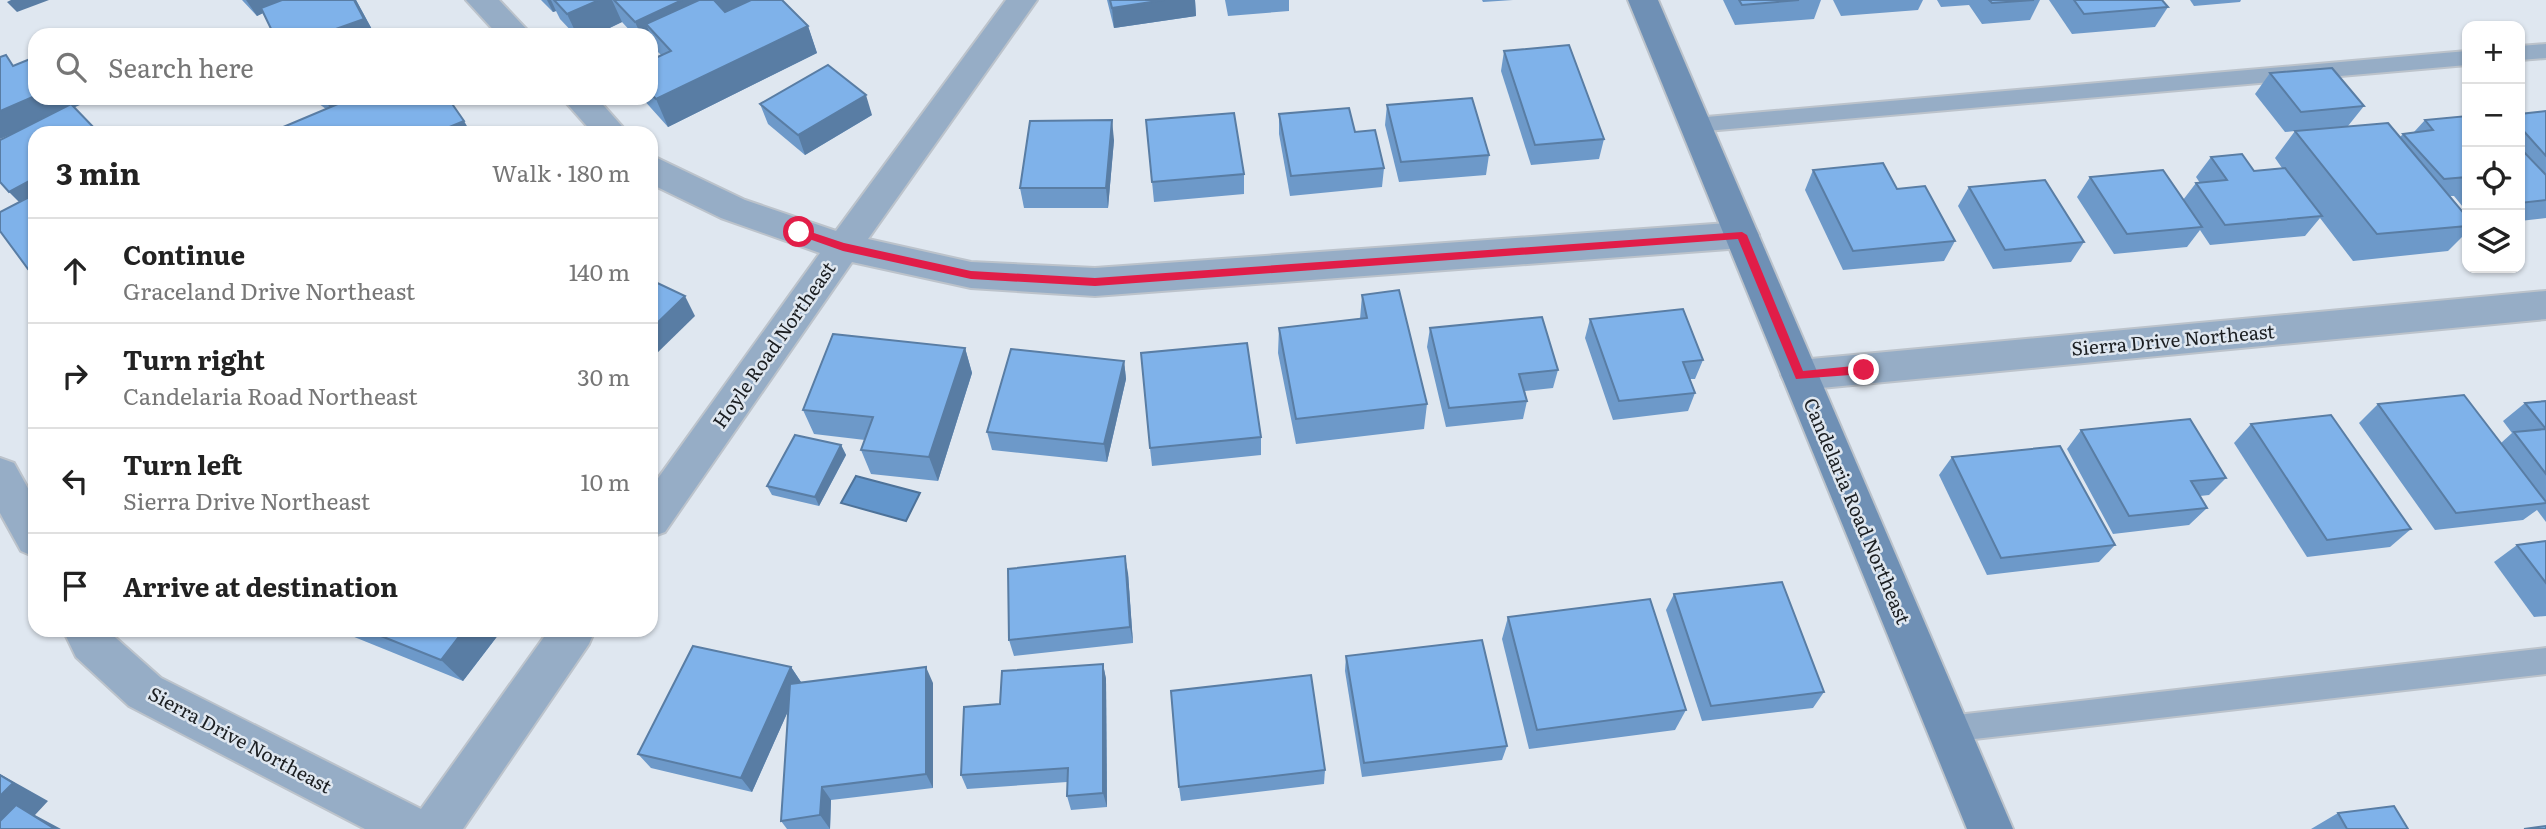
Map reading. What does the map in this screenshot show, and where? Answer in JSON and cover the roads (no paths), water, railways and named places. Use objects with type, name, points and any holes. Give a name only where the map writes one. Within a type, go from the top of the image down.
[{"type":"main road","name":"Candelaria Road Northeast","points":[[1643,0],[1990,829]]},
{"type":"street","points":[[481,0],[509,28]]},
{"type":"street","name":"Hoyle Road Northeast","points":[[658,510],[843,247],[1022,0]]},
{"type":"street","points":[[585,105],[605,126]]},
{"type":"street","points":[[658,173],[733,209],[843,247],[971,275],[1095,282],[1742,235]]},
{"type":"street","name":"Sierra Drive Northeast","points":[[1800,376],[2546,305]]},
{"type":"street","points":[[0,475],[28,526]]},
{"type":"street","name":"Sierra Drive Northeast","points":[[88,637],[145,692],[412,829]]},
{"type":"street","points":[[435,829],[569,637]]},
{"type":"lane","points":[[2525,53],[2546,51]]},
{"type":"lane","points":[[1695,125],[2462,58]]},
{"type":"lane","points":[[1948,729],[2546,661]]},
{"type":"water","points":[[856,476],[920,493],[906,521],[841,503]]}]
